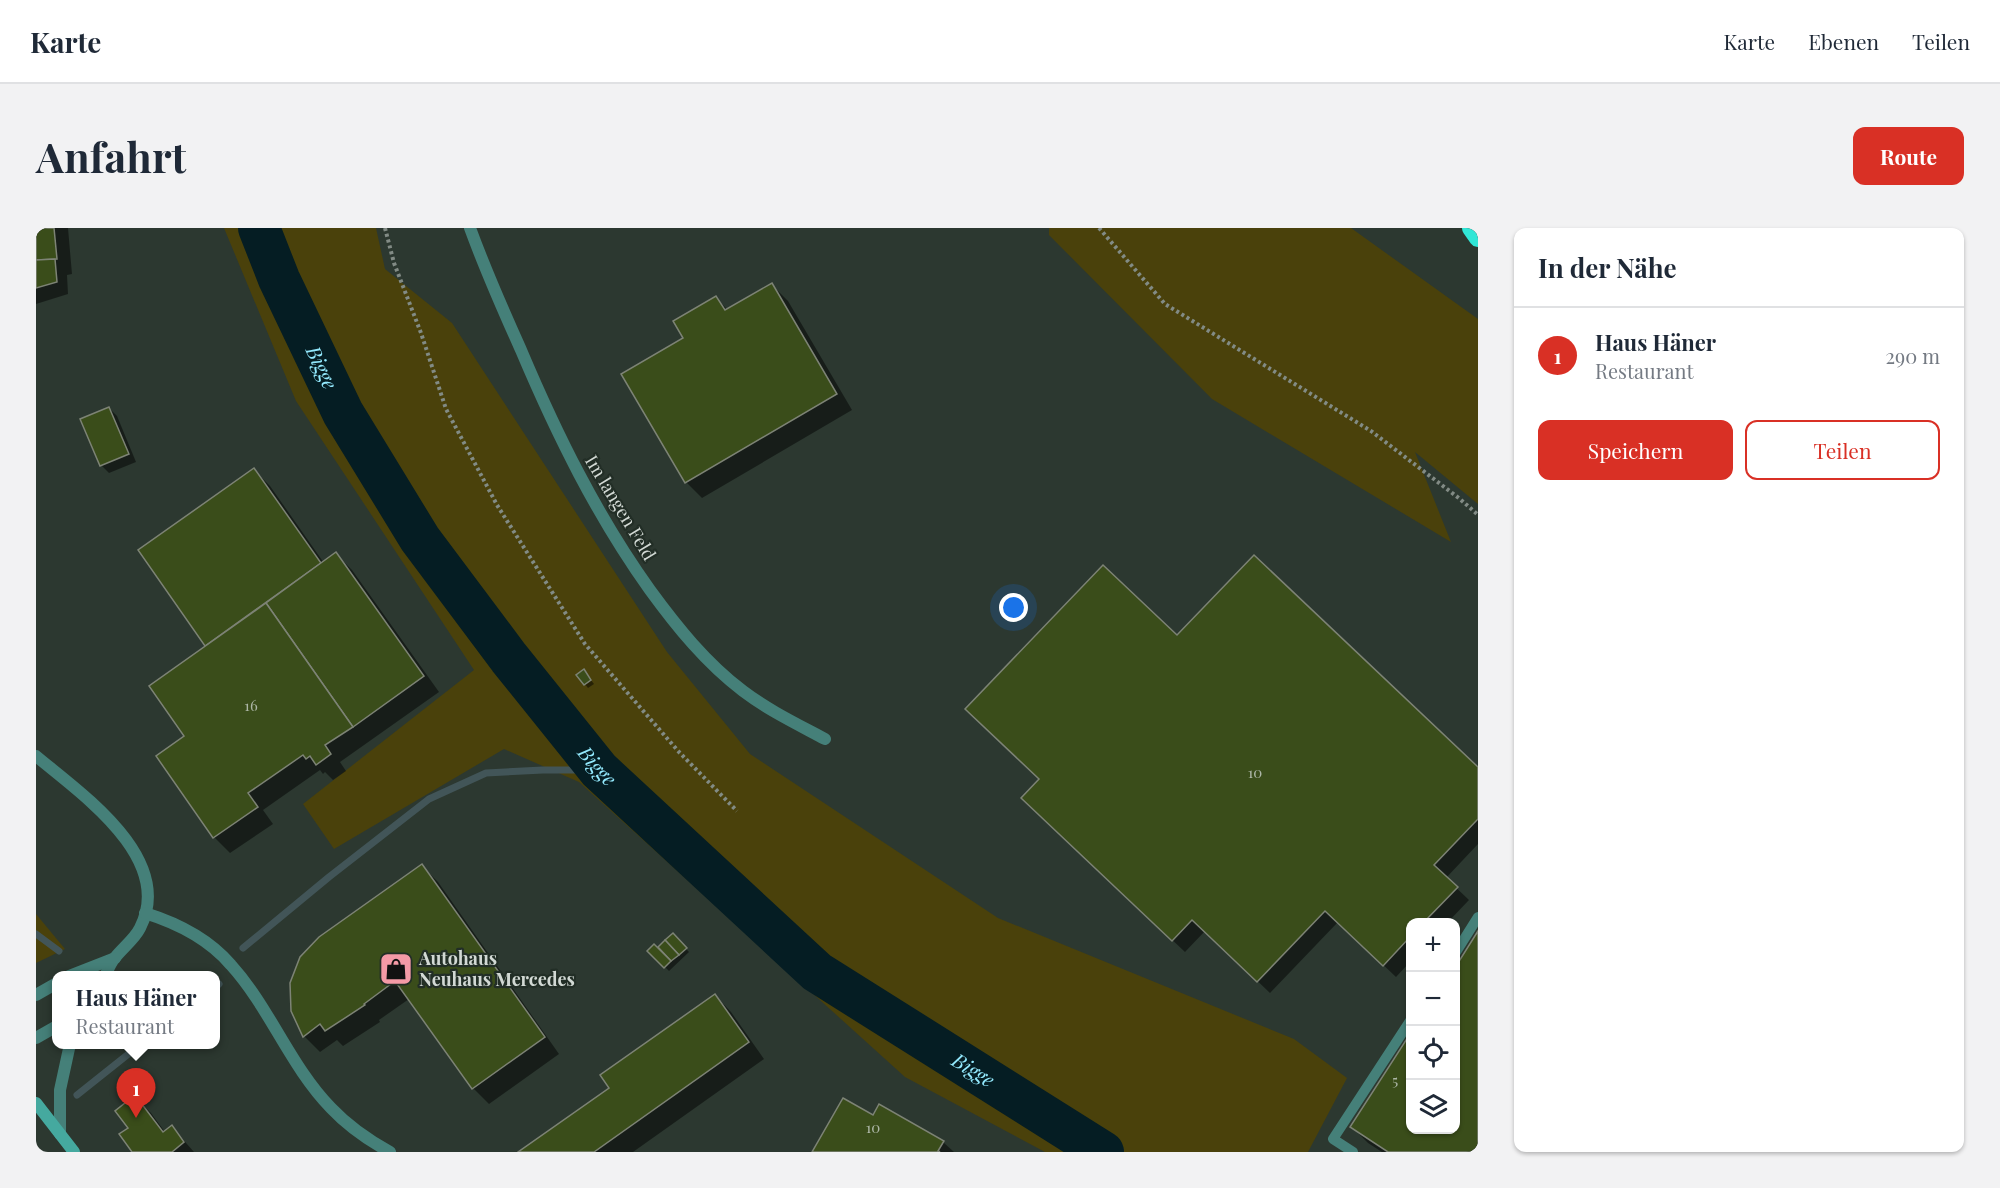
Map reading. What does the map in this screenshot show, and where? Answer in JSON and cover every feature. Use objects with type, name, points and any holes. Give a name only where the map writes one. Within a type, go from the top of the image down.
[{"type":"highway","points":[[1471,228],[1478,238]]},
{"type":"main road","points":[[36,1103],[74,1152]]},
{"type":"street","name":"Im langen Feld","points":[[470,228],[549,416],[597,508],[633,566],[670,618],[715,668],[767,707],[825,739]]},
{"type":"street","points":[[36,756],[116,824],[127,840],[143,873],[147,889],[146,913],[140,928],[107,971]]},
{"type":"street","points":[[146,913],[170,922],[199,938],[230,963],[244,980],[307,1078],[330,1107],[352,1128],[390,1152]]},
{"type":"street","points":[[80,971],[115,958]]},
{"type":"street","points":[[36,995],[52,986]]},
{"type":"street","points":[[36,1038],[52,1029]]},
{"type":"street","points":[[60,1134],[60,1090],[69,1049]]},
{"type":"lane","points":[[1460,944],[1478,917]]},
{"type":"lane","points":[[1353,1152],[1334,1139],[1407,1026]]},
{"type":"path","points":[[385,228],[394,263],[421,333],[446,409],[497,505],[585,644],[679,752],[737,811]]},
{"type":"path","points":[[1099,228],[1166,304],[1371,431],[1478,515]]},
{"type":"shaded area","points":[[224,228],[376,228],[385,269],[452,323],[667,652],[750,754],[998,918],[1294,1039],[1347,1078],[1308,1152],[1045,1152],[905,1077],[579,782],[504,749],[334,849],[303,804],[474,670],[296,401]]},
{"type":"shaded area","points":[[1049,228],[1351,228],[1478,319],[1478,504],[1415,452],[1451,542],[1212,399],[1049,235]]},
{"type":"shaded area","points":[[36,914],[65,949],[36,963]]},
{"type":"building","points":[[36,228],[54,228],[57,259],[36,260]]},
{"type":"building","points":[[55,259],[57,282],[36,288],[36,260]]},
{"type":"building","points":[[772,283],[837,394],[685,483],[621,374],[683,338],[673,321],[716,296],[725,310]]},
{"type":"building","points":[[109,407],[129,454],[100,466],[80,419]]},
{"type":"building","points":[[254,468],[321,563],[205,646],[138,550]]},
{"type":"building","points":[[336,552],[424,676],[353,727],[266,603]]},
{"type":"building","points":[[1254,555],[1478,767],[1478,819],[1434,865],[1458,887],[1428,918],[1406,918],[1406,941],[1383,966],[1325,911],[1257,982],[1192,920],[1172,941],[1021,798],[1039,779],[965,709],[1103,565],[1177,635]]},
{"type":"building","points":[[266,603],[353,727],[325,745],[331,754],[316,765],[310,756],[306,759],[303,755],[248,793],[258,807],[213,838],[156,756],[184,736],[149,686]]},
{"type":"building","points":[[584,669],[591,680],[584,685],[576,675]]},
{"type":"building","name":"Autohaus Neuhaus Mercedes","points":[[422,864],[545,1037],[472,1089],[395,981],[365,1005],[325,1031],[320,1024],[303,1037],[291,1011],[290,983],[300,957],[319,937]]},
{"type":"building","points":[[1478,931],[1478,1152],[1388,1152],[1350,1127],[1406,1040],[1406,1134],[1460,1134],[1460,960]]},
{"type":"building","points":[[673,933],[687,948],[679,955],[665,940]]},
{"type":"building","points":[[665,940],[679,955],[671,961],[658,947]]},
{"type":"building","points":[[654,944],[671,961],[664,968],[647,951]]},
{"type":"building","points":[[715,994],[749,1042],[594,1152],[518,1152],[609,1088],[600,1075]]},
{"type":"building","points":[[135,1095],[163,1132],[172,1125],[184,1142],[172,1152],[132,1152],[119,1134],[128,1128],[115,1111]]},
{"type":"building","points":[[843,1098],[873,1115],[879,1104],[944,1141],[938,1151],[940,1152],[812,1152]]},
{"type":"waterway","name":"Bigge","points":[[259,228],[279,279],[343,413],[420,539],[509,658],[599,770],[817,972],[1103,1152]]},
{"type":"waterway","points":[[243,948],[429,799],[486,773],[599,770]]},
{"type":"waterway","points":[[36,934],[59,951]]},
{"type":"waterway","points":[[77,1095],[135,1049]]},
{"type":"place","name":"Autohaus Neuhaus Mercedes","points":[[396,969]]},
{"type":"place","name":"Haus Häner","points":[[136,1118]]}]
